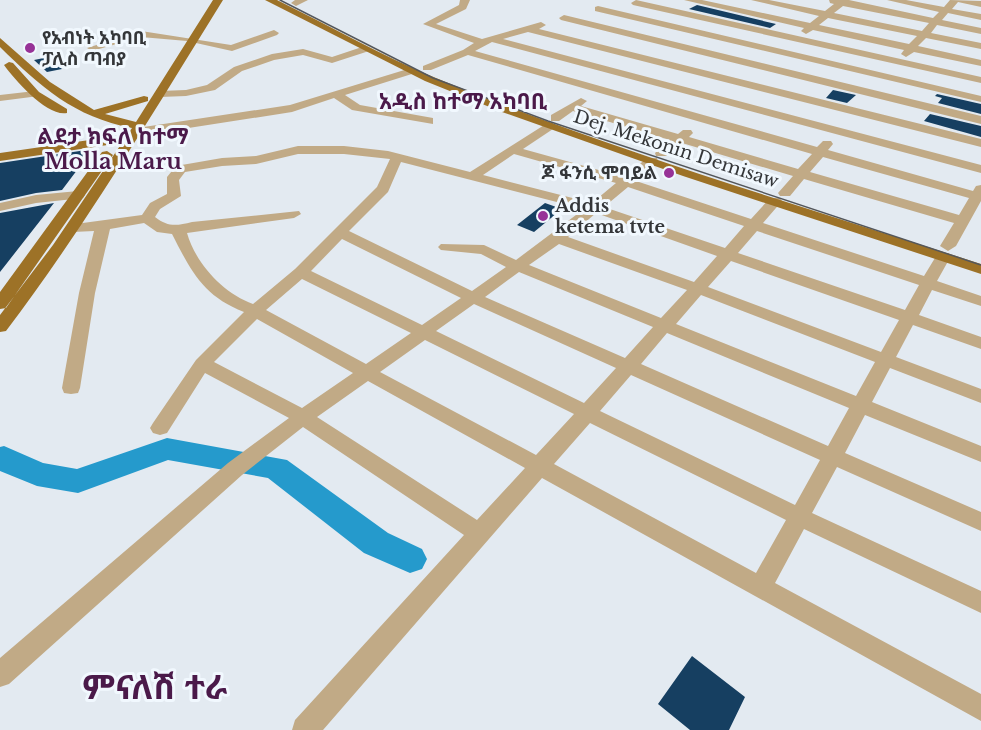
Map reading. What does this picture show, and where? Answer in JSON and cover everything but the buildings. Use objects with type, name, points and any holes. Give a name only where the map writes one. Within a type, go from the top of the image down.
[{"type":"main road","points":[[0,304],[78,195],[160,94],[208,0]]},
{"type":"main road","points":[[0,327],[72,228],[129,131],[144,99],[219,0]]},
{"type":"main road","name":"Dej. Mekonin Demisaw","points":[[270,0],[365,49],[451,89],[945,251],[981,269]]},
{"type":"main road","name":"Dej. Mekonin Demisaw","points":[[297,1],[427,68],[552,122]]},
{"type":"main road","points":[[0,41],[53,92],[129,131]]},
{"type":"main road","points":[[0,55],[35,94],[67,113],[129,131]]},
{"type":"main road","points":[[91,113],[114,109],[144,99]]},
{"type":"main road","points":[[0,157],[129,131]]},
{"type":"main road","name":"Dej. Mekonin Demisaw","points":[[945,251],[981,256]]},
{"type":"street","points":[[465,0],[463,7],[428,24],[981,169]]},
{"type":"street","points":[[427,68],[467,52],[487,41],[590,11],[650,0]]},
{"type":"street","points":[[688,0],[981,63]]},
{"type":"street","points":[[474,175],[732,0]]},
{"type":"street","points":[[756,0],[981,46]]},
{"type":"street","points":[[826,0],[842,1],[981,31]]},
{"type":"street","points":[[892,0],[981,17]]},
{"type":"street","points":[[305,730],[820,152],[869,93],[956,0]]},
{"type":"street","points":[[961,0],[981,4]]},
{"type":"street","points":[[0,675],[235,469],[302,418],[368,374],[557,238],[703,119],[842,1]]},
{"type":"street","points":[[636,3],[981,80]]},
{"type":"street","points":[[590,11],[687,30],[981,99]]},
{"type":"street","points":[[564,18],[981,120]]},
{"type":"street","points":[[529,29],[981,143]]},
{"type":"street","points":[[92,48],[141,34],[232,48],[274,33]]},
{"type":"street","points":[[160,94],[186,93],[211,88],[238,69],[272,57],[303,52],[332,60],[365,49]]},
{"type":"street","points":[[467,52],[820,152],[979,193],[760,588]]},
{"type":"street","points":[[129,131],[275,111],[337,95],[411,71]]},
{"type":"street","points":[[0,98],[35,94]]},
{"type":"street","points":[[337,95],[356,108],[429,121]]},
{"type":"street","points":[[572,107],[962,221]]},
{"type":"street","points":[[72,228],[103,226],[147,218],[155,206],[174,196],[172,179],[181,169],[222,162],[256,160],[298,150],[344,150],[397,157],[595,208],[981,343]]},
{"type":"street","points":[[513,150],[626,182],[981,301]]},
{"type":"street","points":[[160,428],[202,364],[255,311],[302,272],[383,189],[397,157]]},
{"type":"street","points":[[0,207],[36,199],[78,195]]},
{"type":"street","points":[[147,218],[162,229],[181,230],[192,226],[294,214]]},
{"type":"street","points":[[71,388],[87,293],[103,226]]},
{"type":"street","points":[[181,230],[179,234],[213,288],[228,300],[255,311],[981,708]]},
{"type":"street","points":[[339,232],[474,298],[981,522]]},
{"type":"street","points":[[557,238],[698,288],[981,396]]},
{"type":"street","points":[[446,247],[484,250],[517,266],[665,324],[981,454]]},
{"type":"street","points":[[302,272],[799,517],[981,602]]},
{"type":"street","points":[[202,364],[229,376],[302,418],[479,533]]},
{"type":"waterway","points":[[0,459],[4,457],[37,474],[78,481],[167,449],[276,468],[376,543],[410,559]]},
{"type":"tram line","points":[[280,0],[433,78],[548,121],[981,265]]},
{"type":"place","name":"የአብነት አካባቢ ፓሊስ ጣብያ","points":[[30,48]]},
{"type":"place","name":"ጆ ፋንሲ ሞባይል","points":[[669,173]]},
{"type":"place","name":"Addis ketema tvte","points":[[543,216]]},
{"type":"district","name":"አዲስ ከተማ አካባቢ","points":[[463,101]]},
{"type":"district","name":"ልደታ ክፍለ ከተማ Molla Maru","points":[[113,148]]},
{"type":"district","name":"ምናለሽ ተራ","points":[[155,687]]}]
